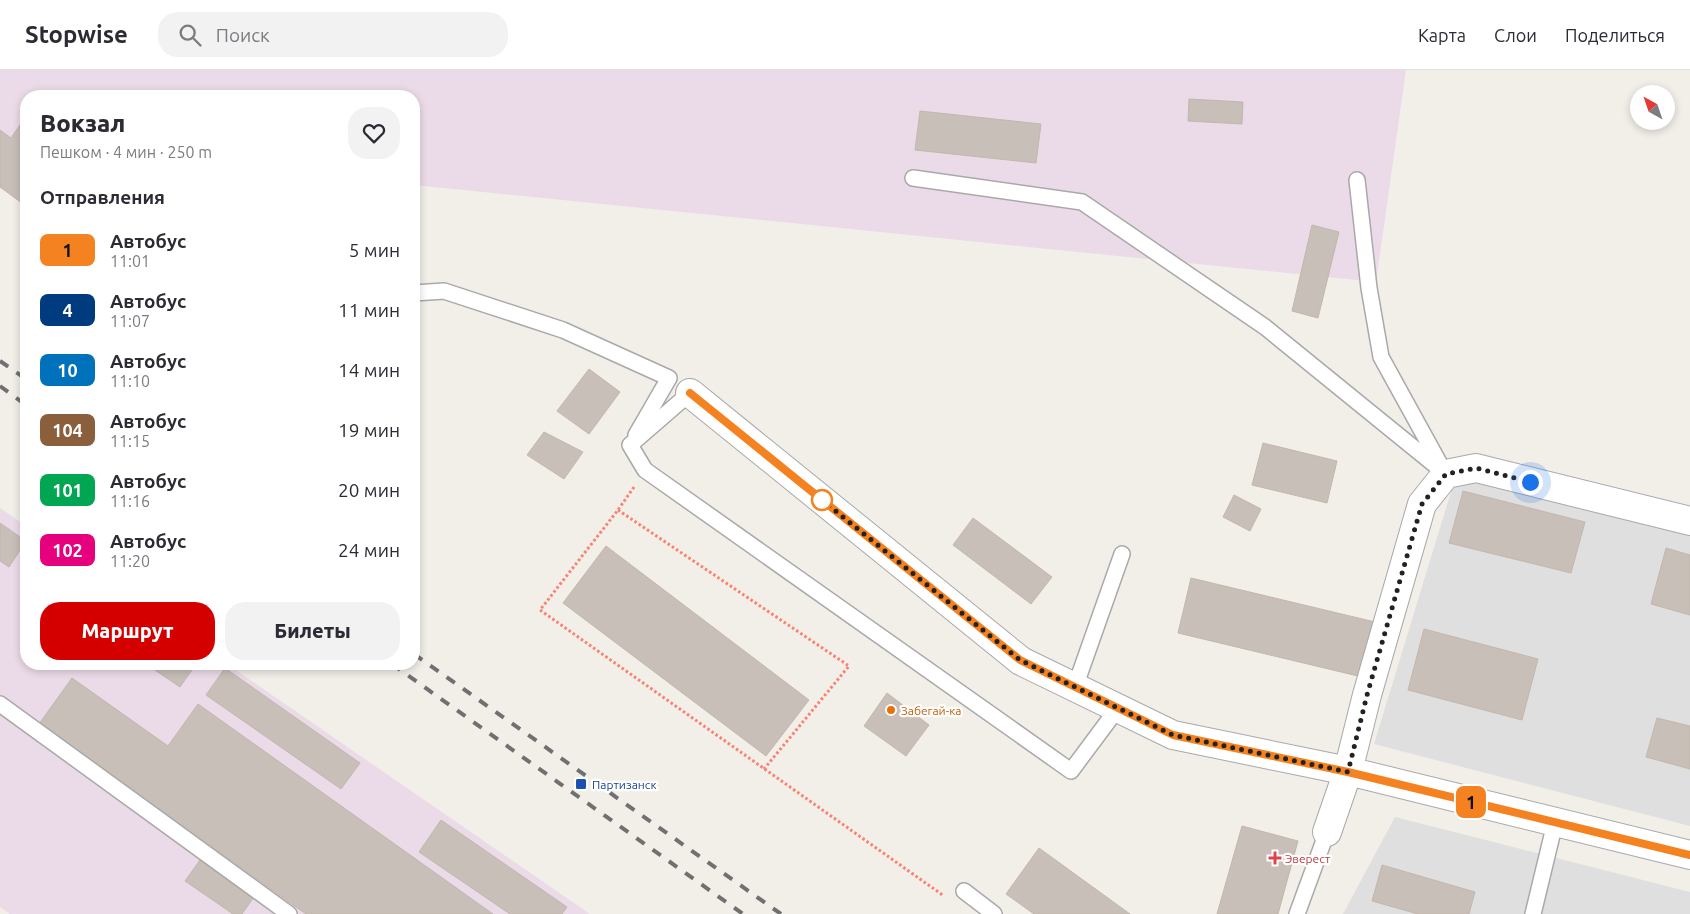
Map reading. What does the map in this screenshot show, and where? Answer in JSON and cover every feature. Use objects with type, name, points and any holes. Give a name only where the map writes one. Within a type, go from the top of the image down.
[{"type":"street","points":[[690,393],[1020,660],[1173,735],[1348,772],[1690,855]]},
{"type":"street","points":[[1327,832],[1348,772],[1367,695],[1422,504],[1446,474],[1476,468],[1690,521]]},
{"type":"lane","points":[[913,178],[1082,202],[1265,327],[1446,474]]},
{"type":"lane","points":[[1357,180],[1369,288],[1381,357],[1446,474]]},
{"type":"lane","points":[[420,292],[444,290],[554,327],[669,378],[630,445]]},
{"type":"lane","points":[[630,445],[690,393]]},
{"type":"lane","points":[[630,445],[645,470],[1070,771],[1118,708]]},
{"type":"lane","points":[[1075,687],[1122,554]]},
{"type":"lane","points":[[0,704],[289,914]]},
{"type":"lane","points":[[1533,914],[1554,823]]},
{"type":"lane","points":[[1297,914],[1327,832]]},
{"type":"lane","points":[[964,891],[994,914]]},
{"type":"path","points":[[645,470],[618,510],[540,610],[952,901],[964,891]]},
{"type":"path","points":[[618,510],[849,666],[764,769]]},
{"type":"shaded area","points":[[0,70],[1406,70],[1376,282],[420,186],[420,90],[20,90],[20,182],[0,183]]},
{"type":"shaded area","points":[[1458,469],[1690,512],[1690,826],[1374,744]]},
{"type":"shaded area","points":[[0,508],[20,522],[20,670],[236,670],[590,914],[10,914],[0,907]]},
{"type":"shaded area","points":[[1395,817],[1690,892],[1690,914],[1343,914]]},
{"type":"building","points":[[1189,99],[1243,102],[1242,124],[1188,121]]},
{"type":"building","points":[[920,111],[1041,124],[1036,163],[915,150]]},
{"type":"building","points":[[20,125],[20,202],[0,187],[0,130],[11,138]]},
{"type":"building","points":[[1312,225],[1339,232],[1318,318],[1292,311]]},
{"type":"building","points":[[589,369],[620,392],[589,434],[557,411]]},
{"type":"building","points":[[544,432],[583,452],[564,479],[527,455]]},
{"type":"building","points":[[1263,443],[1337,461],[1327,503],[1252,485]]},
{"type":"building","points":[[1463,491],[1585,522],[1571,573],[1449,543]]},
{"type":"building","points":[[1234,495],[1261,509],[1250,531],[1223,517]]},
{"type":"building","points":[[973,518],[1052,577],[1031,604],[953,545]]},
{"type":"building","points":[[0,523],[20,537],[20,550],[9,567],[0,561]]},
{"type":"building","points":[[606,546],[809,700],[766,756],[563,603]]},
{"type":"building","points":[[1666,548],[1690,555],[1690,615],[1651,604]]},
{"type":"building","points":[[1191,578],[1375,622],[1362,677],[1178,633]]},
{"type":"building","points":[[1424,629],[1538,659],[1522,720],[1408,690]]},
{"type":"building","points":[[155,670],[192,670],[180,687]]},
{"type":"building","points":[[224,670],[228,670],[360,763],[341,789],[206,695]]},
{"type":"building","points":[[72,678],[168,746],[198,704],[493,914],[306,914],[39,724]]},
{"type":"building","points":[[887,693],[929,725],[906,756],[864,726]]},
{"type":"building","points":[[1657,718],[1690,726],[1690,769],[1646,757]]},
{"type":"building","points":[[441,820],[567,907],[562,914],[510,914],[419,852]]},
{"type":"building","points":[[1242,826],[1298,841],[1278,914],[1217,914]]},
{"type":"building","points":[[1039,848],[1130,914],[1034,914],[1006,894]]},
{"type":"building","points":[[200,860],[254,897],[242,914],[233,914],[185,881]]},
{"type":"building","points":[[1382,865],[1475,892],[1469,914],[1418,914],[1372,901]]},
{"type":"railway","points":[[0,361],[20,375]]},
{"type":"railway","points":[[0,386],[20,401]]},
{"type":"railway","points":[[420,658],[781,914]]},
{"type":"railway","points":[[400,670],[743,914]]},
{"type":"bus line","name":"1","points":[[690,393],[1020,660],[1173,735],[1348,772],[1690,855]]},
{"type":"place","name":"Забегай-ка","points":[[891,710]]},
{"type":"place","name":"Партизанск","points":[[581,784]]},
{"type":"place","name":"Эверест","points":[[1275,858]]},
{"type":"route","points":[[822,500],[1020,660],[1173,735],[1348,772],[1367,695],[1422,504],[1446,474],[1476,468],[1530,482]]}]
